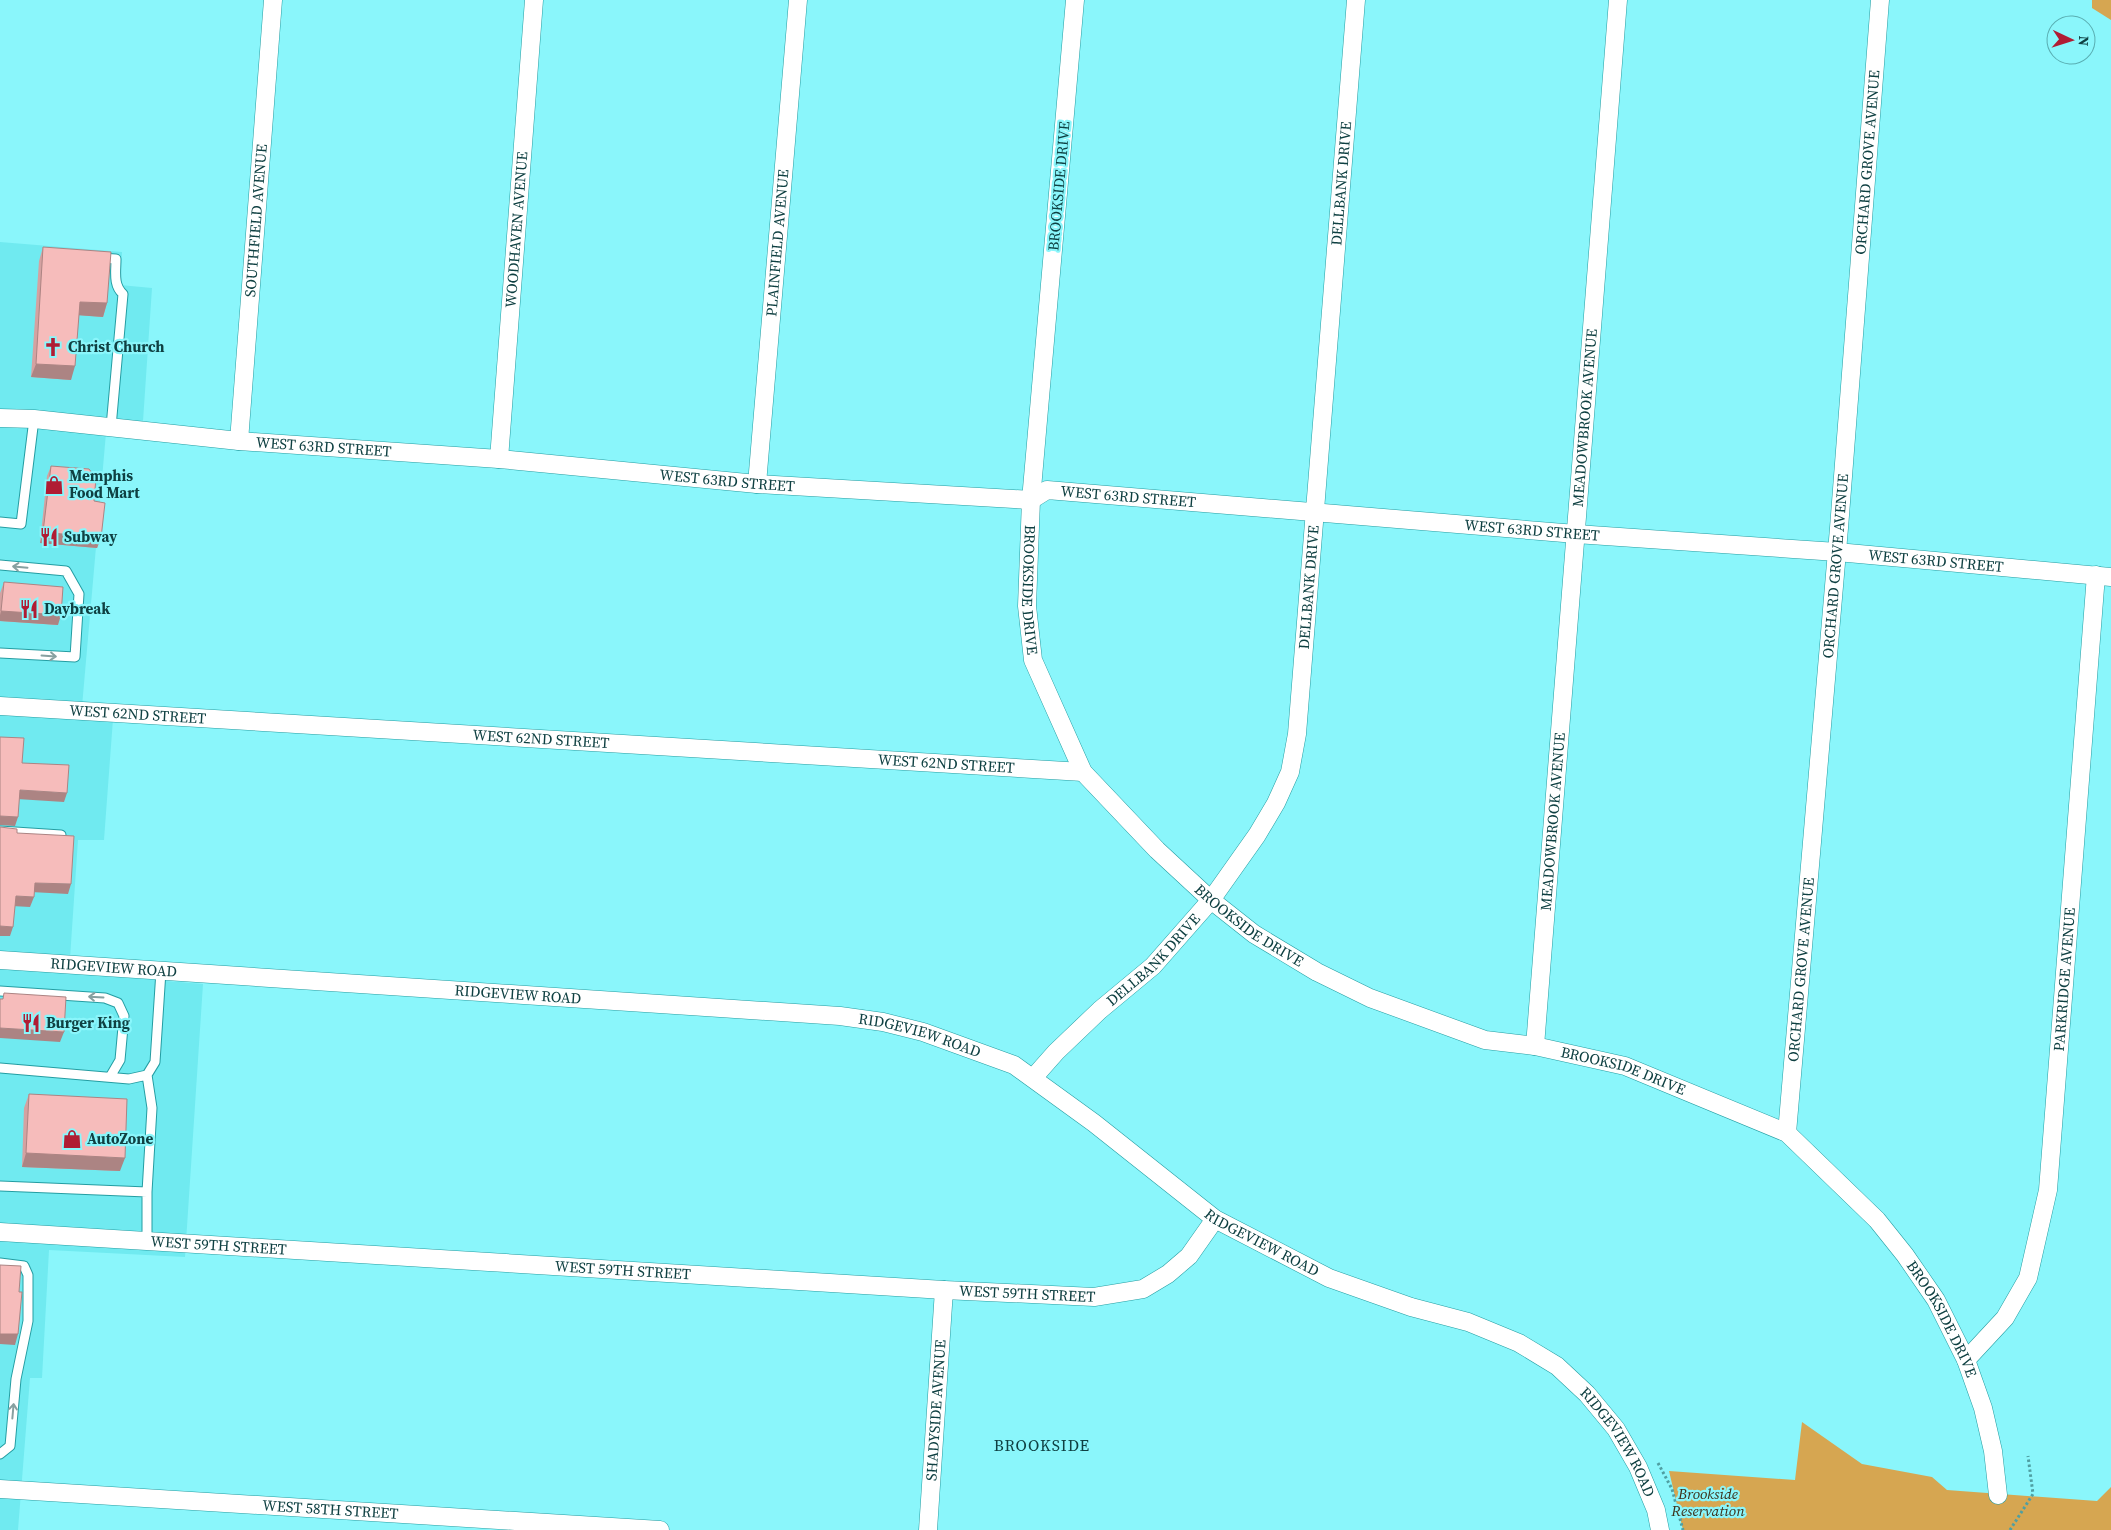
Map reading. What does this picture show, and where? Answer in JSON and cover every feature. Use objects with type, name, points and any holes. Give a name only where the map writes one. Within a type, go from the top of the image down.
[{"type":"street","name":"SOUTHFIELD AVENUE","points":[[239,440],[273,0]]},
{"type":"street","name":"WOODHAVEN AVENUE","points":[[499,459],[534,0]]},
{"type":"street","name":"PLAINFIELD AVENUE","points":[[757,484],[798,0]]},
{"type":"street","name":"BROOKSIDE DRIVE","points":[[1075,0],[1031,500],[1027,606],[1033,660],[1083,772],[1157,850],[1211,900],[1254,934],[1317,972],[1370,998],[1485,1040],[1536,1046],[1626,1066],[1787,1133],[1877,1220],[1905,1255],[1936,1300],[1966,1360],[1982,1408],[1992,1451],[1998,1495]]},
{"type":"street","name":"DELLBANK DRIVE","points":[[1033,1078],[1056,1052],[1100,1010],[1153,966],[1211,900],[1276,803],[1290,772],[1297,734],[1356,0]]},
{"type":"street","name":"MEADOWBROOK AVENUE","points":[[1536,1046],[1618,0]]},
{"type":"street","name":"ORCHARD GROVE AVENUE","points":[[1787,1133],[1837,552],[1880,0]]},
{"type":"street","name":"WEST 63RD STREET","points":[[0,418],[34,419],[239,440],[499,459],[757,484],[1031,500],[1047,490],[1576,534],[1837,552],[2103,576]]},
{"type":"street","name":"PARKRIDGE AVENUE","points":[[1966,1360],[2005,1318],[2028,1278],[2048,1190],[2103,576]]},
{"type":"street","name":"WEST 62ND STREET","points":[[0,706],[1083,772]]},
{"type":"street","name":"RIDGEVIEW ROAD","points":[[0,960],[848,1017],[882,1022],[923,1032],[1014,1065],[1094,1123],[1215,1219],[1329,1278],[1411,1308],[1468,1322],[1519,1344],[1557,1366],[1587,1394],[1616,1429],[1638,1467],[1656,1510],[1660,1530]]},
{"type":"street","name":"WEST 59TH STREET","points":[[0,1232],[1094,1298],[1143,1289],[1168,1274],[1189,1256],[1215,1219]]},
{"type":"street","name":"SHADYSIDE AVENUE","points":[[928,1530],[944,1290]]},
{"type":"street","name":"WEST 58TH STREET","points":[[0,1489],[660,1530]]},
{"type":"lane","points":[[99,258],[116,259],[116,284],[123,294],[111,427]]},
{"type":"lane","points":[[0,522],[21,524],[34,419]]},
{"type":"lane","points":[[0,565],[66,571],[79,594],[75,658],[0,652]]},
{"type":"lane","points":[[0,831],[61,835]]},
{"type":"lane","points":[[147,1241],[147,1192],[152,1108],[147,1075],[155,1062],[161,971]]},
{"type":"lane","points":[[0,991],[105,998],[118,1002],[124,1016],[120,1060],[110,1077]]},
{"type":"lane","points":[[0,1068],[129,1079],[147,1075]]},
{"type":"lane","points":[[0,1186],[147,1192]]},
{"type":"lane","points":[[0,1264],[24,1266],[28,1275],[28,1321],[24,1348],[16,1379],[10,1446],[0,1454]]},
{"type":"path","points":[[1653,1454],[1672,1489],[1683,1530]]},
{"type":"path","points":[[2010,1530],[2033,1494],[2028,1456]]},
{"type":"shaded area","points":[[0,242],[122,252],[120,285],[152,288],[142,436],[106,433],[81,718],[113,719],[104,840],[78,840],[69,973],[203,984],[185,1257],[49,1250],[42,1378],[30,1378],[18,1530],[0,1530]]},
{"type":"green space","points":[[2092,0],[2111,0],[2111,20],[2092,8]]},
{"type":"green space","name":"Brookside Reservation","points":[[1802,1422],[1862,1464],[1932,1477],[1947,1490],[2097,1501],[2111,1487],[2111,1530],[1683,1530],[1669,1471],[1795,1480]]},
{"type":"building","name":"Christ Church","points":[[43,247],[111,252],[107,303],[80,302],[75,366],[36,364]]},
{"type":"building","points":[[51,466],[89,469],[96,478],[94,501],[105,503],[101,538],[43,532]]},
{"type":"building","name":"Daybreak","points":[[4,582],[63,587],[61,615],[1,611]]},
{"type":"building","points":[[0,737],[24,738],[22,763],[69,765],[67,793],[20,790],[18,817],[0,816]]},
{"type":"building","points":[[0,827],[17,829],[17,833],[74,836],[71,884],[35,883],[34,897],[16,896],[13,927],[0,926]]},
{"type":"building","name":"Burger King","points":[[4,993],[66,997],[64,1032],[0,1028],[0,999],[3,999]]},
{"type":"building","name":"AutoZone","points":[[29,1094],[127,1099],[125,1158],[26,1153]]},
{"type":"building","points":[[0,1265],[21,1266],[19,1292],[22,1292],[18,1334],[0,1334]]},
{"type":"place","name":"Christ Church","points":[[53,347]]},
{"type":"place","name":"Memphis Food Mart","points":[[54,485]]},
{"type":"place","name":"Subway","points":[[49,537]]},
{"type":"place","name":"Daybreak","points":[[29,609]]},
{"type":"place","name":"Burger King","points":[[31,1023]]},
{"type":"place","name":"AutoZone","points":[[72,1139]]},
{"type":"district","name":"BROOKSIDE","points":[[1042,1445]]}]
